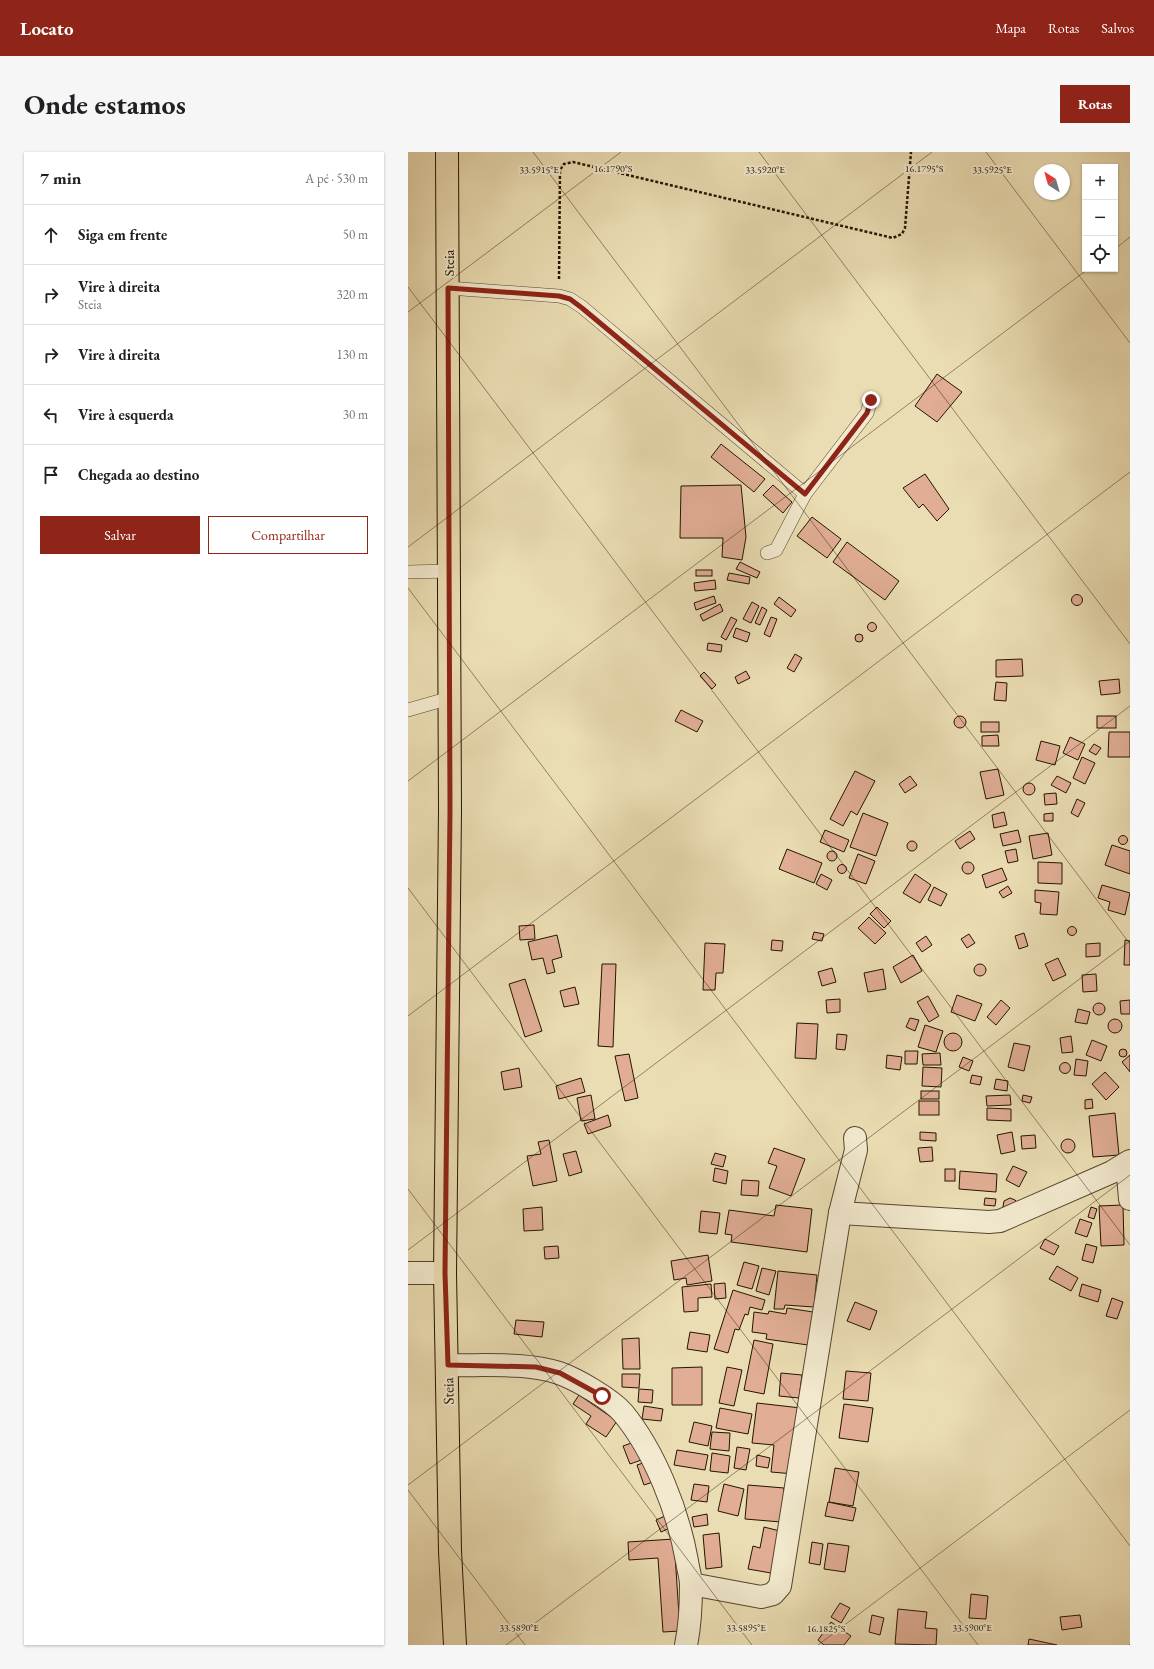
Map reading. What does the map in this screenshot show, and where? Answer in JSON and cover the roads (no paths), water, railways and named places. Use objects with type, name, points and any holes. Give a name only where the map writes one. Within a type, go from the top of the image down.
[{"type":"main road","name":"Steia","points":[[448,152],[450,810],[445,1273],[448,1365],[450,1551],[455,1645]]},
{"type":"street","points":[[691,1584],[761,1596],[772,1594],[780,1586],[840,1213],[856,1150],[856,1138]]},
{"type":"street","points":[[840,1213],[988,1222],[1000,1221],[1112,1172],[1129,1162],[1130,1198]]},
{"type":"street","points":[[408,1273],[445,1273]]},
{"type":"street","points":[[448,1365],[536,1367],[560,1373],[602,1396],[622,1411],[639,1436],[654,1463],[670,1501],[683,1539],[691,1584],[686,1645]]},
{"type":"lane","points":[[448,288],[559,296],[570,299],[805,494]]},
{"type":"lane","points":[[767,554],[776,550],[805,494],[867,413],[871,400]]},
{"type":"lane","points":[[408,572],[450,571]]},
{"type":"lane","points":[[408,710],[450,698]]}]
